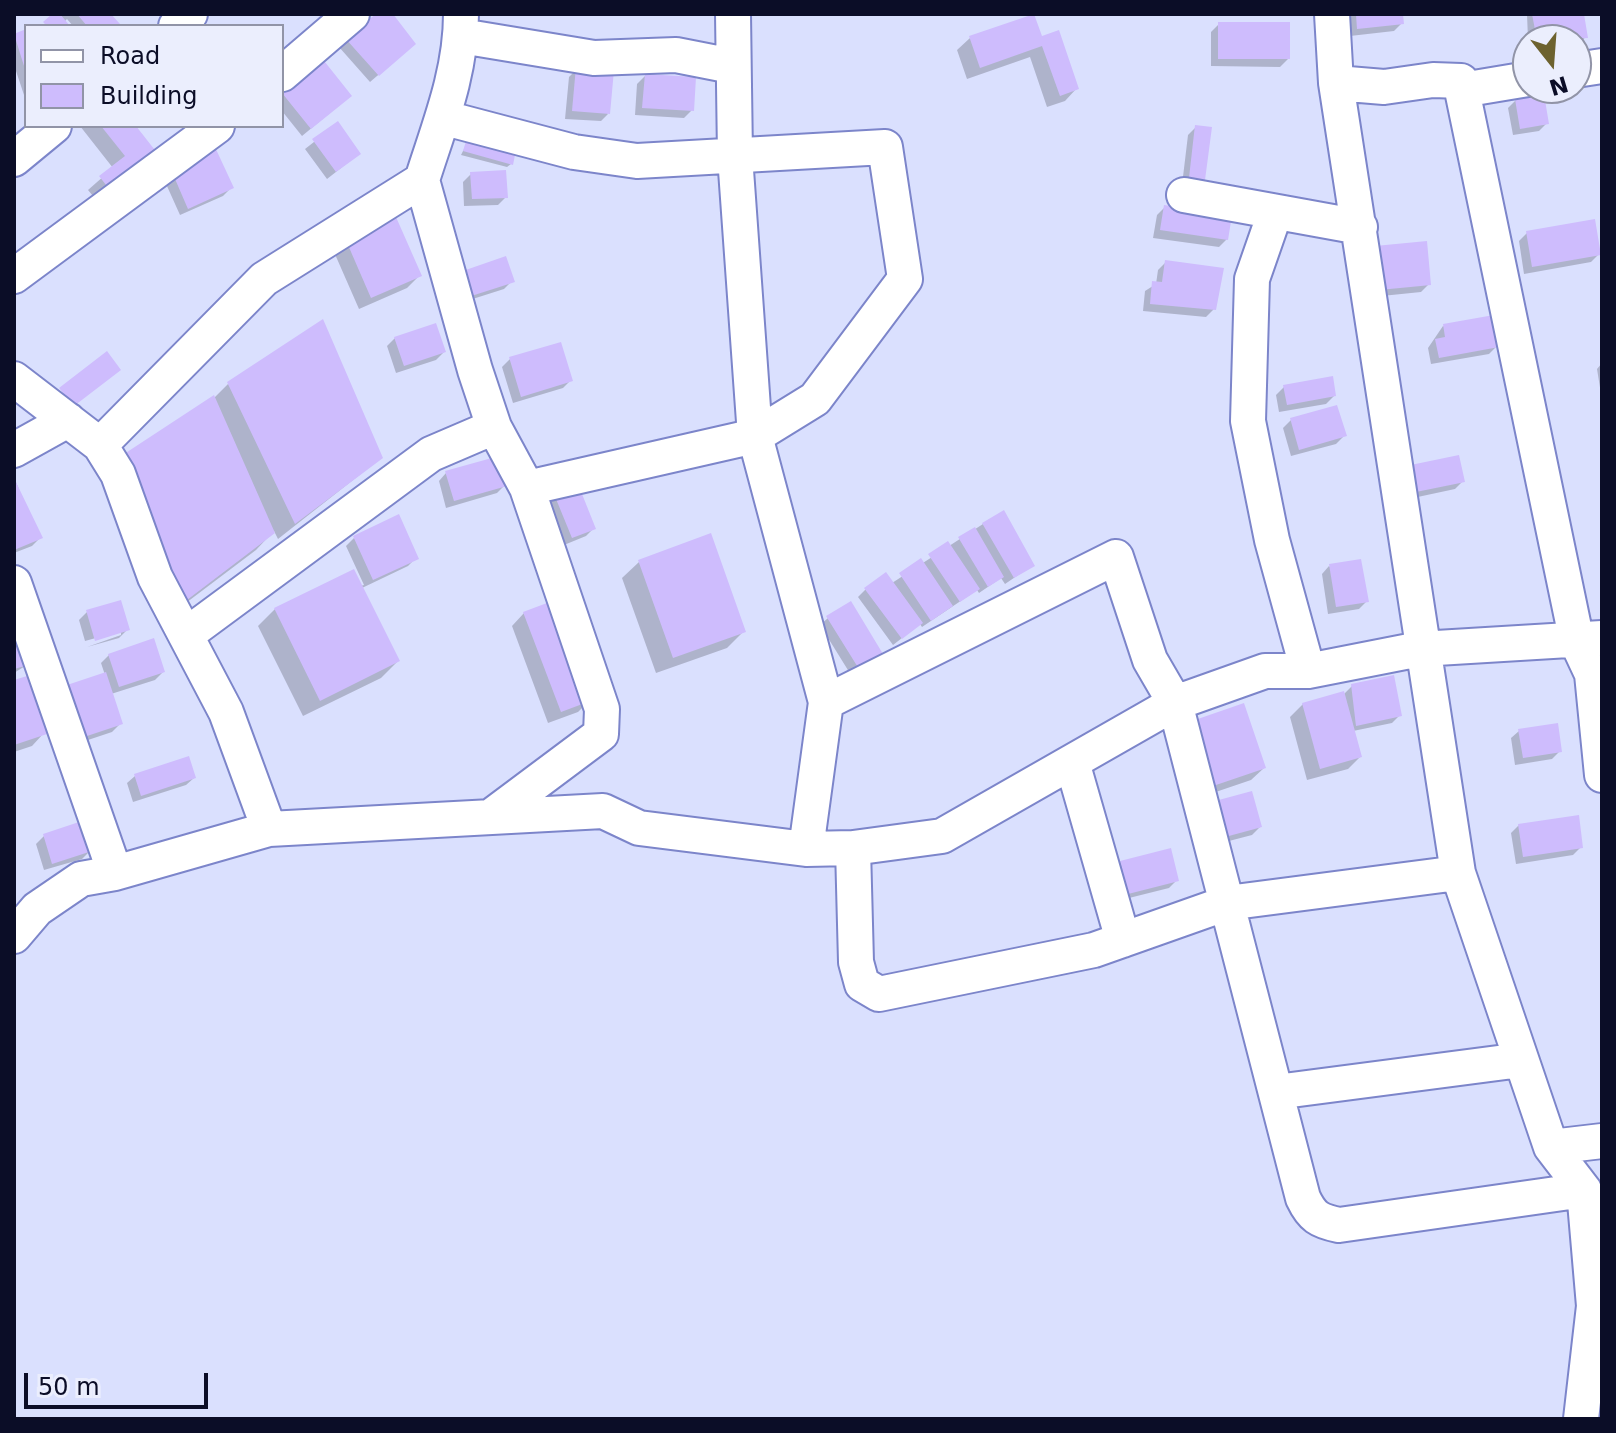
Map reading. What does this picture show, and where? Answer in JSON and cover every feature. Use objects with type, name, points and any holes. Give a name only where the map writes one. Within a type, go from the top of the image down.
[{"type":"street","points":[[284,72],[352,14]]},
{"type":"street","points":[[733,14],[735,156],[755,436],[826,702],[806,849]]},
{"type":"street","points":[[1332,14],[1336,83],[1360,227],[1420,649],[1458,873],[1551,1147],[1584,1190],[1598,1306],[1581,1419]]},
{"type":"street","points":[[494,814],[601,734],[602,709],[527,488],[494,427],[422,180],[445,118],[461,25],[594,58],[676,55],[732,66]]},
{"type":"street","points":[[1336,83],[1384,87],[1433,80],[1461,81],[1589,640],[1602,775]]},
{"type":"street","points":[[1462,90],[1512,82]]},
{"type":"street","points":[[445,118],[574,152],[637,161],[885,147],[905,279],[815,399],[755,436],[527,488]]},
{"type":"street","points":[[14,159],[52,128]]},
{"type":"street","points":[[14,276],[214,128]]},
{"type":"street","points":[[100,445],[264,279],[422,180]]},
{"type":"street","points":[[1184,195],[1360,227]]},
{"type":"street","points":[[1275,213],[1252,279],[1248,421],[1272,540],[1308,671]]},
{"type":"street","points":[[14,379],[100,445],[118,474],[155,577],[226,712],[269,829]]},
{"type":"street","points":[[14,450],[68,420]]},
{"type":"street","points":[[186,635],[431,454],[494,427]]},
{"type":"street","points":[[826,702],[1116,557],[1150,660],[1175,703],[1303,1198],[1319,1221],[1339,1225],[1584,1190]]},
{"type":"street","points":[[14,583],[115,873]]},
{"type":"street","points":[[14,936],[25,902],[81,879],[115,873],[269,829],[494,814],[603,811],[639,828],[806,849],[853,848],[942,836],[1175,703],[1265,671],[1308,671],[1420,649],[1540,640],[1589,640]]},
{"type":"street","points":[[1072,762],[1123,940]]},
{"type":"street","points":[[853,848],[856,962],[862,984],[879,994],[1094,950],[1227,903],[1458,873]]},
{"type":"street","points":[[1276,1092],[1521,1060]]},
{"type":"street","points":[[1551,1147],[1602,1141]]},
{"type":"building","points":[[52,14],[60,14],[68,24],[45,24],[43,22]]},
{"type":"building","points":[[77,14],[111,14],[120,24],[85,24]]},
{"type":"building","points":[[376,14],[393,14],[416,44],[379,76],[345,38]]},
{"type":"building","points":[[1034,14],[1042,36],[1059,30],[1079,89],[1060,96],[1042,46],[980,68],[969,36]]},
{"type":"building","points":[[1356,14],[1403,14],[1404,24],[1357,29]]},
{"type":"building","points":[[1532,14],[1584,14],[1586,24],[1534,24]]},
{"type":"building","points":[[1218,22],[1290,22],[1290,59],[1218,59]]},
{"type":"building","points":[[24,30],[24,66],[14,34]]},
{"type":"building","points":[[321,57],[352,96],[311,129],[284,95],[284,86]]},
{"type":"building","points":[[576,67],[614,70],[610,114],[572,111]]},
{"type":"building","points":[[645,74],[696,77],[694,111],[642,108]]},
{"type":"building","points":[[1516,104],[1546,104],[1549,124],[1520,129]]},
{"type":"building","points":[[338,121],[361,154],[336,172],[312,139]]},
{"type":"building","points":[[1195,125],[1212,127],[1205,180],[1189,178]]},
{"type":"building","points":[[103,128],[138,128],[158,154],[110,190],[99,176],[125,156]]},
{"type":"building","points":[[466,141],[515,155],[513,165],[463,151]]},
{"type":"building","points":[[214,145],[234,188],[188,209],[169,165]]},
{"type":"building","points":[[506,170],[508,198],[472,199],[470,172]]},
{"type":"building","points":[[1164,205],[1232,215],[1228,240],[1160,230]]},
{"type":"building","points":[[396,217],[422,276],[371,298],[345,238]]},
{"type":"building","points":[[1595,219],[1601,255],[1532,267],[1526,231]]},
{"type":"building","points":[[1427,241],[1431,285],[1379,290],[1375,246]]},
{"type":"building","points":[[506,256],[515,282],[465,298],[457,273]]},
{"type":"building","points":[[1165,260],[1224,268],[1216,310],[1150,304],[1152,281],[1162,282]]},
{"type":"building","points":[[1494,315],[1499,347],[1439,358],[1435,339],[1445,337],[1443,324]]},
{"type":"building","points":[[323,319],[383,458],[295,524],[227,382]]},
{"type":"building","points":[[436,323],[446,352],[404,366],[394,337]]},
{"type":"building","points":[[561,342],[573,381],[521,397],[509,357]]},
{"type":"building","points":[[107,351],[121,370],[74,406],[59,388]]},
{"type":"building","points":[[1333,376],[1336,396],[1287,405],[1283,385]]},
{"type":"building","points":[[214,395],[275,533],[187,600],[118,458]]},
{"type":"building","points":[[1337,405],[1347,436],[1299,450],[1290,418]]},
{"type":"building","points":[[1459,455],[1465,482],[1406,494],[1401,467]]},
{"type":"building","points":[[499,456],[507,486],[454,501],[445,471]]},
{"type":"building","points":[[14,478],[43,538],[14,550]]},
{"type":"building","points":[[578,484],[596,529],[572,538],[554,494]]},
{"type":"building","points":[[1004,510],[1035,566],[1014,578],[982,523]]},
{"type":"building","points":[[399,514],[419,559],[373,580],[353,536]]},
{"type":"building","points":[[975,527],[1004,577],[988,587],[958,537]]},
{"type":"building","points":[[711,533],[746,632],[673,658],[638,560]]},
{"type":"building","points":[[948,541],[980,589],[960,602],[928,554]]},
{"type":"building","points":[[921,558],[953,606],[931,621],[899,573]]},
{"type":"building","points":[[1361,559],[1369,602],[1336,607],[1329,564]]},
{"type":"building","points":[[354,569],[400,661],[320,701],[274,608]]},
{"type":"building","points":[[886,572],[923,623],[902,639],[864,588]]},
{"type":"building","points":[[121,600],[130,630],[95,641],[86,610]]},
{"type":"building","points":[[555,600],[593,700],[561,712],[523,612]]},
{"type":"building","points":[[851,601],[883,654],[859,669],[826,616]]},
{"type":"building","points":[[154,638],[165,672],[119,687],[108,654]]},
{"type":"building","points":[[27,643],[32,664],[14,669],[14,647]]},
{"type":"building","points":[[106,672],[123,724],[81,738],[64,686]]},
{"type":"building","points":[[1394,675],[1402,716],[1356,726],[1351,684]]},
{"type":"building","points":[[27,676],[47,734],[14,745],[14,680]]},
{"type":"building","points":[[1344,691],[1362,757],[1320,769],[1302,703]]},
{"type":"building","points":[[1244,703],[1266,768],[1213,786],[1192,721]]},
{"type":"building","points":[[1558,723],[1562,752],[1523,758],[1518,729]]},
{"type":"building","points":[[189,756],[196,778],[141,796],[134,774]]},
{"type":"building","points":[[1252,791],[1262,827],[1214,840],[1204,804]]},
{"type":"building","points":[[1579,815],[1583,848],[1523,857],[1518,824]]},
{"type":"building","points":[[82,821],[92,851],[52,864],[43,834]]},
{"type":"building","points":[[1171,848],[1179,881],[1128,894],[1120,861]]}]
